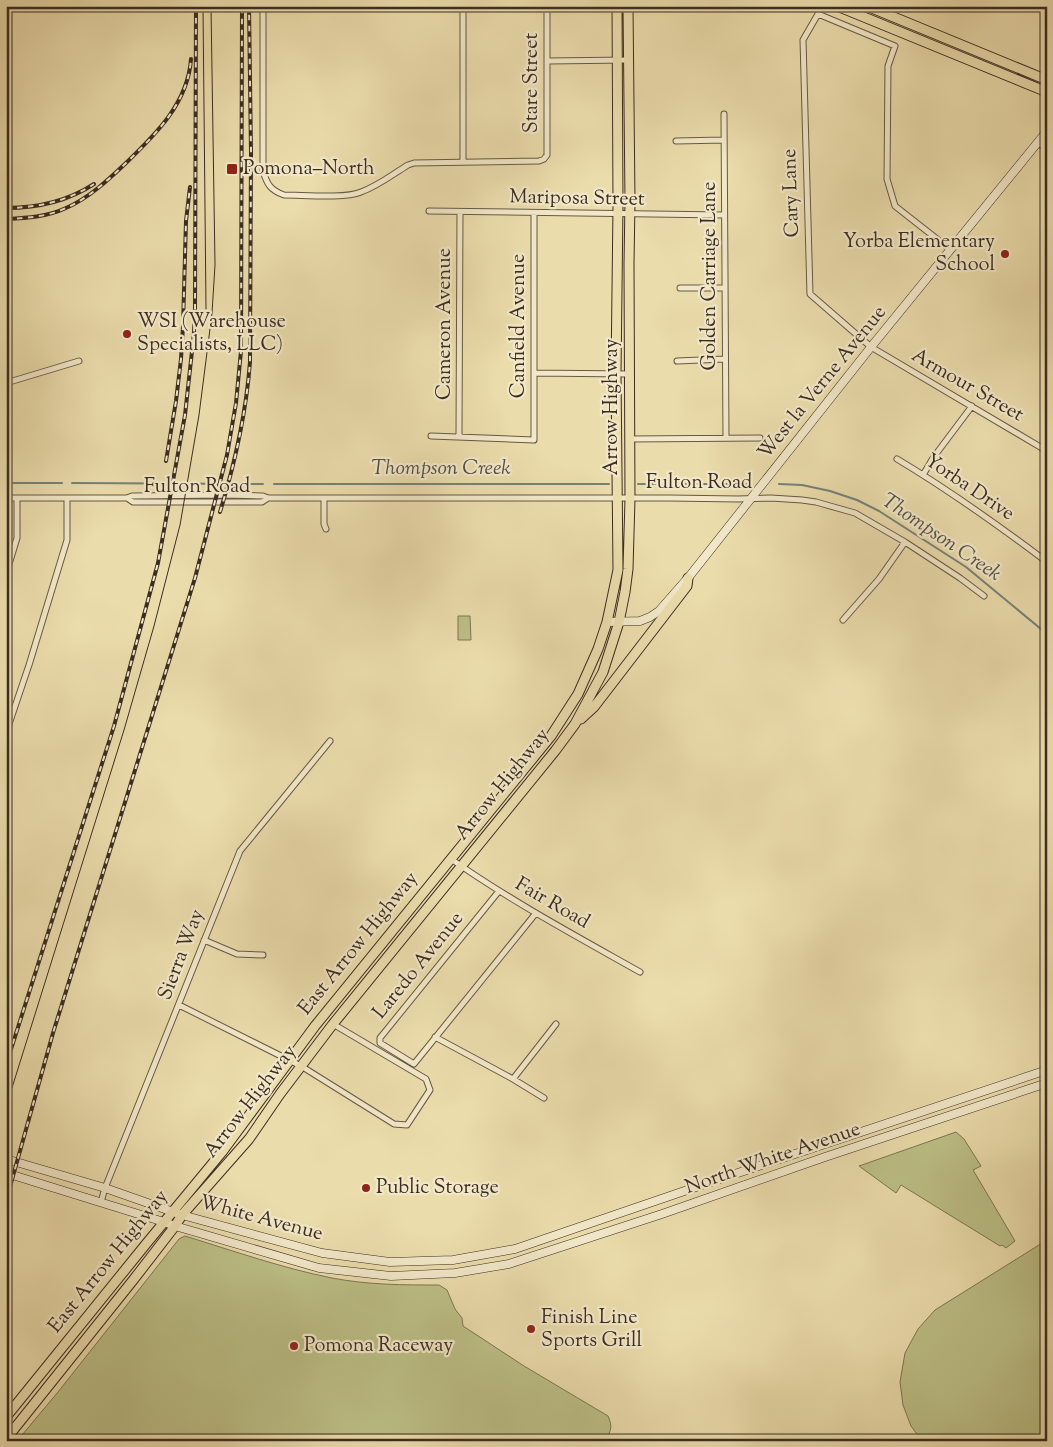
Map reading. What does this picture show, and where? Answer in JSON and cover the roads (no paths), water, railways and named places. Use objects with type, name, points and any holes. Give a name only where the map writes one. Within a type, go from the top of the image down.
[{"type":"main road","name":"Arrow Highway","points":[[607,622],[618,570],[616,6]]},
{"type":"main road","name":"Arrow Highway","points":[[6,1439],[182,1215],[249,1139],[333,1024],[575,724],[602,672],[619,622],[628,569],[630,499],[630,201],[628,6]]},
{"type":"main road","points":[[837,6],[1047,92]]},
{"type":"main road","points":[[867,6],[1047,80]]},
{"type":"main road","points":[[908,36],[926,30]]},
{"type":"main road","name":"West la Verne Avenue","points":[[607,622],[640,621],[659,611],[688,578],[1047,131]]},
{"type":"main road","points":[[575,724],[594,707],[687,586],[688,578]]},
{"type":"main road","name":"East Arrow Highway","points":[[6,1417],[233,1138],[315,1026],[565,717],[587,676],[607,622]]},
{"type":"main road","name":"North White Avenue","points":[[515,1249],[1047,1070]]},
{"type":"main road","name":"North White Avenue","points":[[509,1264],[1047,1083]]},
{"type":"main road","name":"White Avenue","points":[[6,1159],[105,1188],[182,1215],[322,1253],[390,1262],[454,1260],[515,1249]]},
{"type":"main road","name":"White Avenue","points":[[6,1173],[175,1226],[319,1268],[391,1276],[455,1273],[509,1264]]},
{"type":"street","points":[[263,6],[263,171],[270,187],[275,192],[284,195],[351,195],[369,189],[408,165],[422,162],[463,162],[463,6]]},
{"type":"street","name":"Stare Street","points":[[463,162],[539,161],[547,155],[547,6]]},
{"type":"street","name":"Cary Lane","points":[[872,347],[810,294],[803,40],[818,14],[895,46],[888,66],[887,179],[895,206],[952,250]]},
{"type":"street","points":[[548,61],[628,60]]},
{"type":"street","name":"Golden Carriage Lane","points":[[724,114],[726,438]]},
{"type":"street","points":[[676,141],[724,140]]},
{"type":"street","points":[[1038,143],[1047,149]]},
{"type":"street","name":"Mariposa Street","points":[[429,211],[724,215]]},
{"type":"street","name":"Cameron Avenue","points":[[459,436],[460,212]]},
{"type":"street","name":"Canfield Avenue","points":[[459,436],[534,440],[534,213]]},
{"type":"street","points":[[680,288],[725,288]]},
{"type":"street","name":"Armour Street","points":[[872,347],[1047,451]]},
{"type":"street","points":[[677,361],[725,359]]},
{"type":"street","points":[[6,383],[78,361]]},
{"type":"street","points":[[534,373],[629,374]]},
{"type":"street","points":[[923,474],[972,406]]},
{"type":"street","points":[[431,436],[459,436]]},
{"type":"street","points":[[630,439],[760,438]]},
{"type":"street","name":"Yorba Drive","points":[[897,459],[923,474],[1002,528],[1047,562]]},
{"type":"street","name":"Fulton Road","points":[[6,498],[67,499],[225,495],[263,496],[268,498],[771,498],[802,500],[855,513],[961,578],[984,596]]},
{"type":"street","points":[[6,574],[17,538],[17,498]]},
{"type":"street","points":[[324,498],[324,524],[326,529]]},
{"type":"street","points":[[6,734],[29,665],[66,540],[67,499]]},
{"type":"street","points":[[843,620],[879,579],[905,542]]},
{"type":"street","points":[[565,717],[575,724]]},
{"type":"street","name":"Sierra Way","points":[[101,1202],[240,851],[330,740]]},
{"type":"street","name":"Fair Road","points":[[451,858],[536,913],[640,972]]},
{"type":"street","name":"Laredo Avenue","points":[[499,890],[380,1038],[380,1043],[414,1064],[536,913]]},
{"type":"street","points":[[204,940],[237,954],[263,955]]},
{"type":"street","points":[[179,1005],[301,1066],[394,1124],[408,1125],[430,1090],[426,1079],[333,1024]]},
{"type":"street","points":[[513,1079],[556,1024]]},
{"type":"street","points":[[435,1037],[544,1098]]},
{"type":"waterway","name":"Thompson Creek","points":[[6,483],[62,483]]},
{"type":"waterway","name":"Thompson Creek","points":[[72,483],[263,484]]},
{"type":"waterway","name":"Thompson Creek","points":[[274,484],[609,484]]},
{"type":"waterway","name":"Thompson Creek","points":[[638,484],[748,484]]},
{"type":"waterway","name":"Thompson Creek","points":[[779,484],[802,485],[830,491],[857,500],[879,511],[966,567],[1047,634]]},
{"type":"tram line","points":[[203,6],[206,309]]},
{"type":"tram line","points":[[6,1107],[124,730],[154,626],[180,525],[199,415],[212,313],[215,265],[211,6]]},
{"type":"railway","points":[[6,1065],[114,726],[158,563],[185,415],[195,308],[196,6]]},
{"type":"railway","points":[[6,1201],[53,1033],[195,578],[227,455],[236,403],[241,351],[242,6]]},
{"type":"railway","points":[[220,512],[239,438],[250,362],[251,153],[249,6]]},
{"type":"railway","points":[[6,219],[36,217],[59,211],[83,199],[105,182],[148,141],[169,117],[184,90],[189,75],[191,59]]},
{"type":"railway","points":[[6,208],[41,205],[74,195],[94,184]]},
{"type":"railway","points":[[166,461],[181,359],[186,221],[190,187]]},
{"type":"place","name":"Pomona–North","points":[[232,169]]},
{"type":"place","name":"Yorba Elementary School","points":[[1005,254]]},
{"type":"place","name":"WSI (Warehouse Specialists, LLC)","points":[[127,334]]},
{"type":"place","name":"Public Storage","points":[[366,1188]]},
{"type":"place","name":"Finish Line Sports Grill","points":[[531,1329]]},
{"type":"place","name":"Pomona Raceway","points":[[294,1346]]}]
